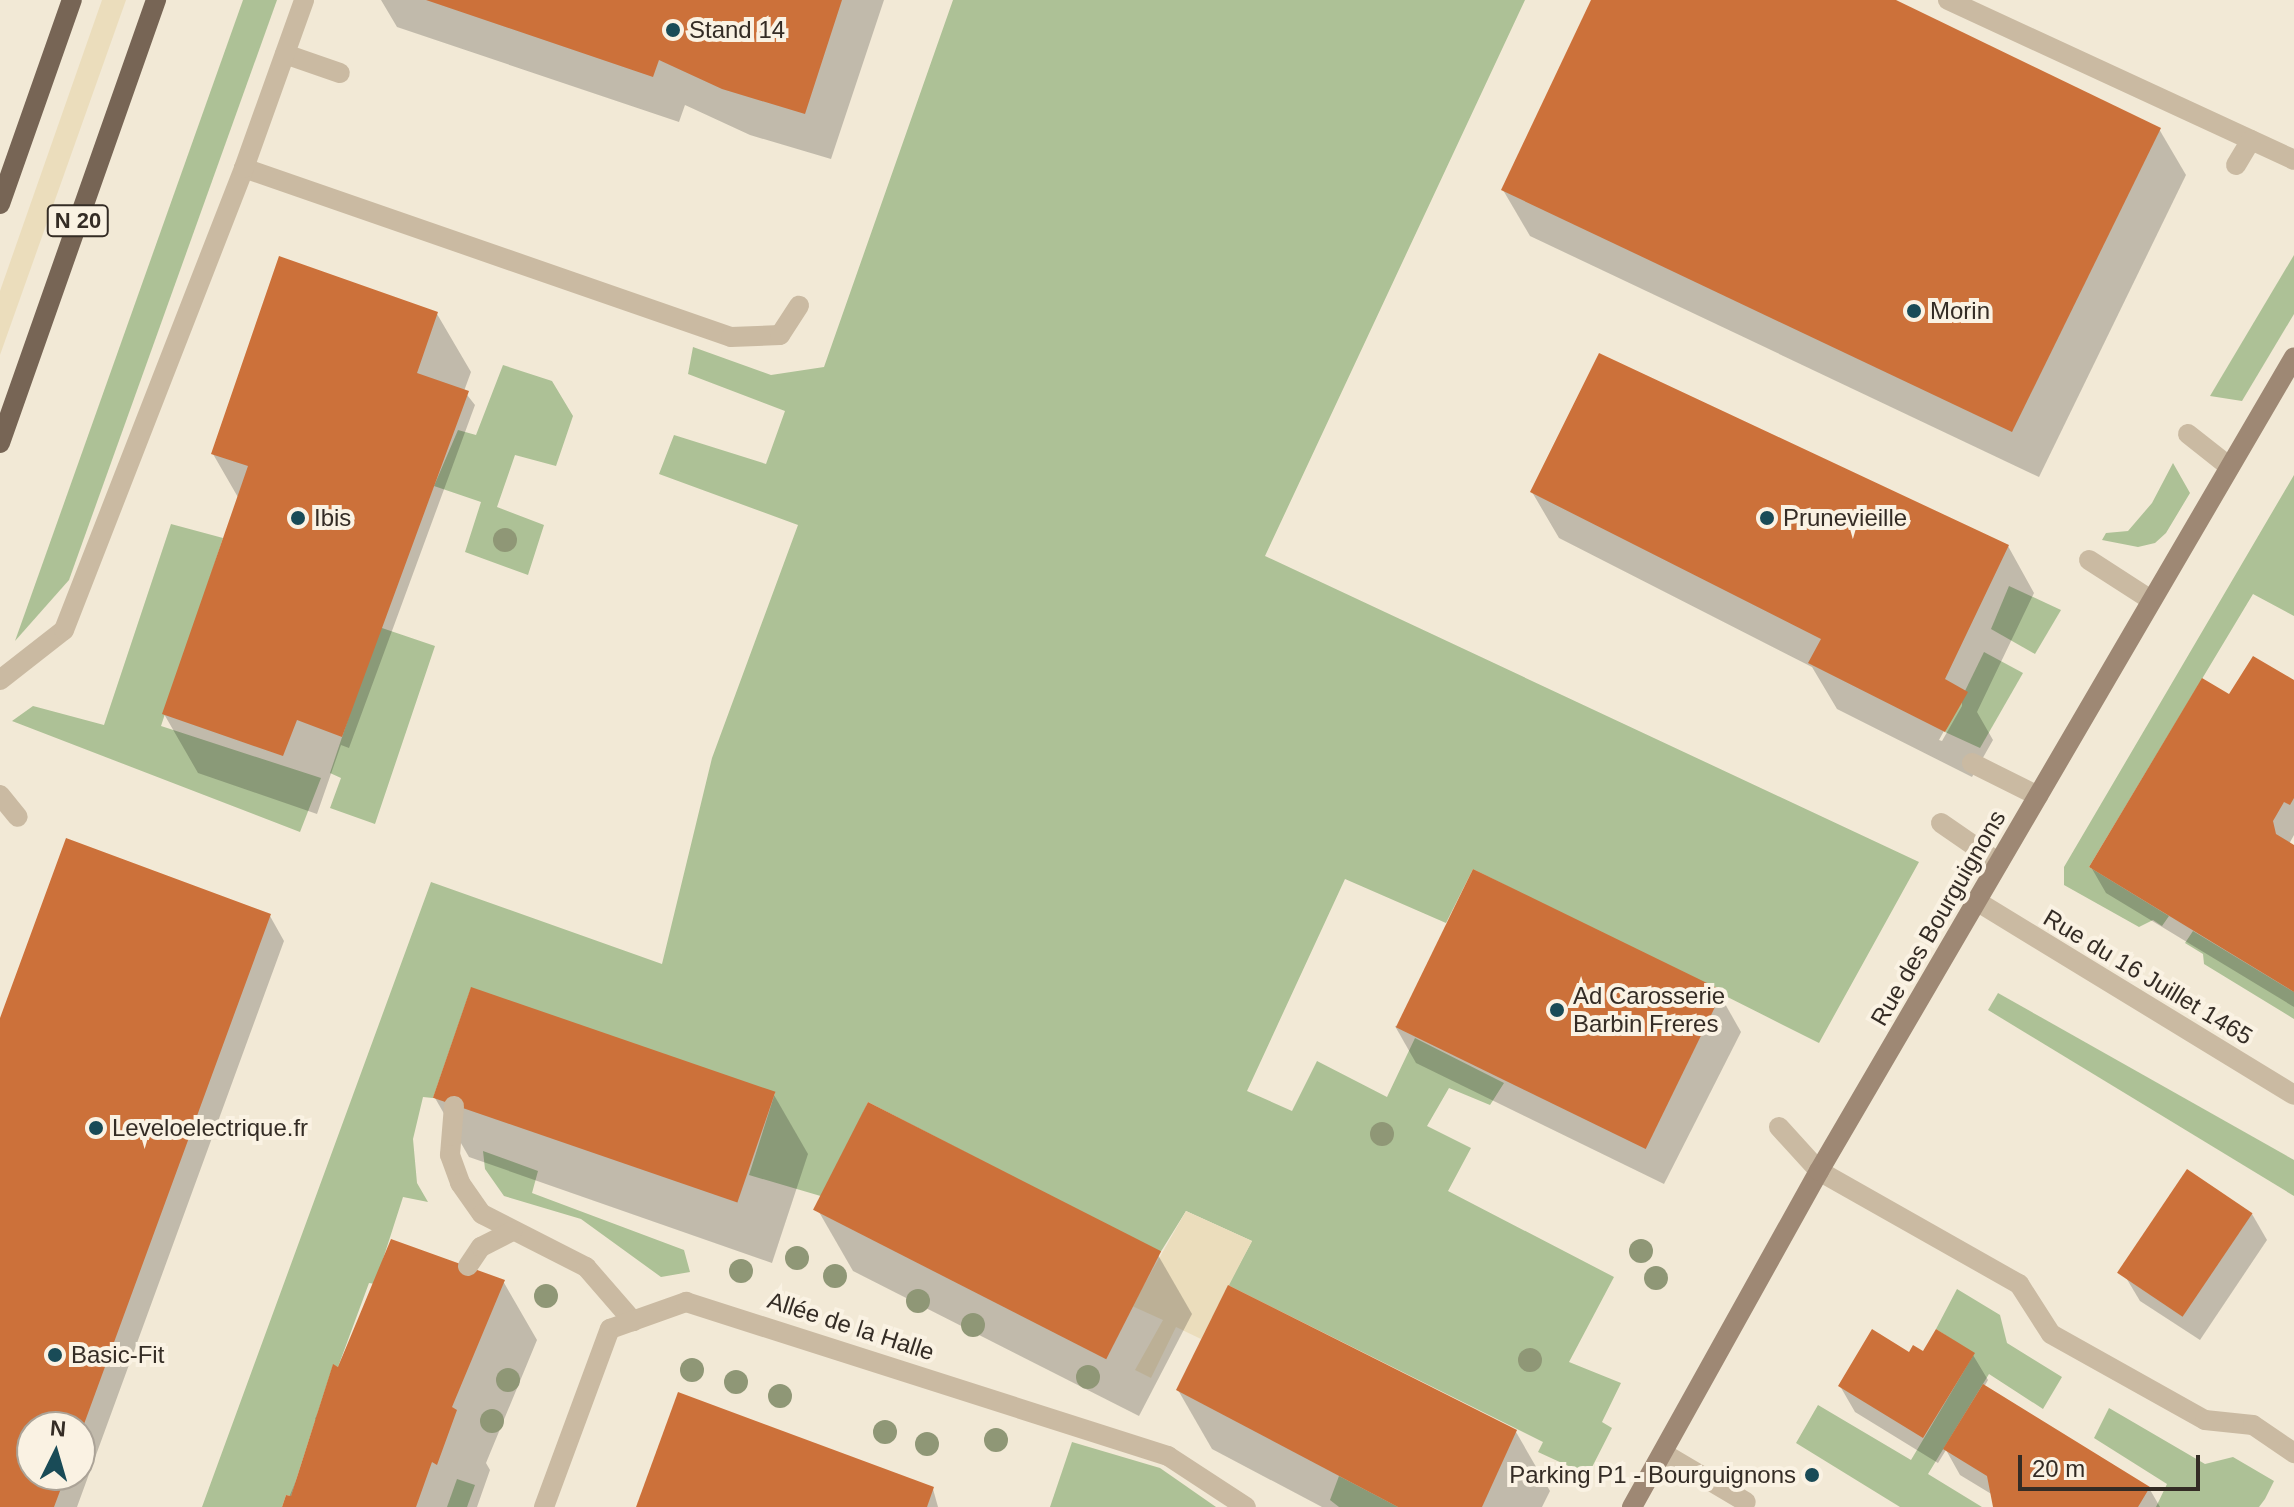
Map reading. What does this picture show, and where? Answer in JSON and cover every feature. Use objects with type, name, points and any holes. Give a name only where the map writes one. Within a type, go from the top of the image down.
[{"type":"main road","points":[[0,204],[72,0]]},
{"type":"main road","name":"N 20","points":[[0,443],[156,0]]},
{"type":"street","points":[[0,680],[64,630],[244,168],[304,0]]},
{"type":"street","points":[[1948,0],[2294,160]]},
{"type":"street","points":[[285,54],[340,73]]},
{"type":"street","points":[[2236,165],[2251,140]]},
{"type":"street","points":[[244,168],[731,337],[780,335],[799,306]]},
{"type":"street","name":"Rue des Bourguignons","points":[[1632,1507],[1819,1171],[2294,357]]},
{"type":"street","points":[[2188,434],[2230,467]]},
{"type":"street","points":[[2089,560],[2151,600]]},
{"type":"street","points":[[1972,763],[2038,796]]},
{"type":"street","points":[[0,795],[18,817]]},
{"type":"street","points":[[1941,823],[1999,863]]},
{"type":"street","name":"Rue du 16 Juillet 1465","points":[[1978,902],[2294,1095]]},
{"type":"street","points":[[454,1106],[450,1155],[460,1183],[482,1214],[586,1267],[633,1321]]},
{"type":"street","points":[[1779,1127],[1819,1171],[2019,1284],[2051,1334],[2205,1420],[2253,1425],[2294,1453]]},
{"type":"street","points":[[468,1266],[481,1247],[512,1231]]},
{"type":"street","name":"Allée de la Halle","points":[[544,1507],[610,1329],[694,1303],[1168,1456],[1246,1507]]},
{"type":"street","points":[[1663,1453],[1746,1502]]},
{"type":"green space","points":[[243,0],[277,0],[69,580],[15,641]]},
{"type":"green space","points":[[953,0],[1525,0],[1265,556],[1919,862],[1819,1043],[1473,869],[1446,923],[1345,879],[1247,1091],[1292,1111],[1317,1061],[1387,1097],[1415,1038],[1504,1083],[1490,1105],[1449,1088],[1427,1126],[1471,1148],[1448,1191],[1614,1277],[1569,1362],[1621,1383],[1602,1422],[1612,1428],[1588,1475],[1538,1452],[1543,1442],[1228,1285],[1252,1241],[1186,1211],[1160,1253],[868,1102],[824,1197],[749,1175],[775,1093],[471,988],[433,1098],[423,1097],[413,1139],[417,1183],[428,1202],[403,1197],[375,1284],[369,1283],[338,1367],[333,1365],[291,1496],[286,1495],[282,1507],[202,1507],[431,882],[662,964],[712,758],[798,525],[659,474],[674,435],[766,464],[785,411],[688,374],[693,347],[771,375],[824,367]]},
{"type":"green space","points":[[2294,255],[2294,314],[2242,401],[2210,396]]},
{"type":"green space","points":[[503,365],[552,381],[573,416],[556,466],[515,455],[497,507],[544,525],[528,575],[465,552],[481,502],[434,486],[458,430],[476,435]]},
{"type":"green space","points":[[2173,463],[2190,493],[2166,533],[2155,543],[2138,547],[2102,540],[2106,533],[2128,531],[2152,503]]},
{"type":"green space","points":[[2294,475],[2294,616],[2253,594],[2089,867],[2169,916],[2162,926],[2153,920],[2139,927],[2064,885],[2064,867]]},
{"type":"green space","points":[[171,524],[223,538],[161,726],[321,778],[300,832],[12,721],[33,706],[104,725]]},
{"type":"green space","points":[[2009,586],[2061,610],[2035,654],[1991,629]]},
{"type":"green space","points":[[379,627],[435,646],[375,824],[330,808],[341,778],[330,773]]},
{"type":"green space","points":[[1984,652],[2023,673],[1980,748],[1945,732]]},
{"type":"green space","points":[[2193,931],[2294,992],[2294,1019],[2204,964],[2203,954],[2185,943]]},
{"type":"green space","points":[[1998,993],[2294,1160],[2294,1196],[1988,1010]]},
{"type":"green space","points":[[483,1151],[538,1171],[532,1193],[684,1250],[690,1272],[661,1277],[581,1219],[504,1196],[485,1169]]},
{"type":"green space","points":[[1957,1289],[2000,1315],[2007,1343],[2062,1377],[2043,1409],[1989,1374],[1928,1474],[1982,1507],[1900,1507],[1796,1443],[1818,1405],[1911,1460],[1974,1354],[1936,1329]]},
{"type":"green space","points":[[2109,1408],[2205,1464],[2233,1457],[2274,1481],[2265,1499],[2259,1507],[2156,1507],[2167,1484],[2094,1438]]},
{"type":"green space","points":[[1072,1442],[1160,1468],[1216,1507],[1050,1507]]},
{"type":"green space","points":[[1339,1476],[1398,1507],[1339,1507],[1330,1500]]},
{"type":"green space","points":[[457,1479],[475,1485],[467,1507],[447,1507]]},
{"type":"shaded area","points":[[102,0],[126,0],[0,355],[0,291]]},
{"type":"shaded area","points":[[1186,1211],[1252,1241],[1201,1339],[1176,1327],[1151,1378],[1135,1370],[1163,1320],[1132,1306]]},
{"type":"building","name":"Stand 14","points":[[426,0],[842,0],[805,114],[722,89],[659,60],[653,77]]},
{"type":"building","name":"Morin","points":[[1591,0],[1896,0],[2161,128],[2012,432],[1501,190]]},
{"type":"building","name":"Ibis","points":[[279,256],[438,312],[417,373],[469,391],[342,737],[297,720],[283,756],[162,714],[248,466],[211,454]]},
{"type":"building","name":"Prunevieille","points":[[1599,353],[2009,545],[1945,679],[1968,692],[1945,732],[1808,663],[1821,639],[1530,492]]},
{"type":"building","points":[[2253,656],[2294,680],[2294,798],[2290,805],[2284,802],[2273,821],[2276,834],[2294,845],[2294,992],[2089,867],[2202,678],[2229,694]]},
{"type":"building","name":"Leveloelectrique.fr","points":[[66,838],[271,914],[89,1411],[16,1411],[16,1491],[60,1491],[54,1507],[0,1507],[0,1018]]},
{"type":"building","name":"Ad Carosserie Barbin Freres","points":[[1473,869],[1723,991],[1646,1149],[1396,1027]]},
{"type":"building","points":[[471,987],[775,1092],[737,1202],[433,1098]]},
{"type":"building","points":[[868,1102],[1161,1251],[1106,1359],[813,1210]]},
{"type":"building","points":[[2187,1169],[2252,1213],[2183,1317],[2117,1273]]},
{"type":"building","points":[[391,1239],[505,1280],[452,1407],[457,1410],[437,1465],[432,1462],[416,1507],[282,1507],[286,1495],[291,1496],[333,1364],[338,1367]]},
{"type":"building","points":[[1228,1285],[1517,1430],[1482,1507],[1398,1507],[1176,1390]]},
{"type":"building","points":[[1872,1329],[1909,1352],[1913,1345],[1923,1351],[1936,1329],[1975,1353],[1923,1438],[1838,1386]]},
{"type":"building","points":[[1983,1384],[2150,1487],[2138,1507],[1993,1507],[1987,1476],[1943,1449]]},
{"type":"building","points":[[678,1392],[934,1487],[927,1507],[636,1507]]},
{"type":"place","name":"Stand 14","points":[[673,30]]},
{"type":"place","name":"Morin","points":[[1914,311]]},
{"type":"place","name":"Ibis","points":[[298,518]]},
{"type":"place","name":"Prunevieille","points":[[1767,518]]},
{"type":"place","name":"Ad Carosserie Barbin Freres","points":[[1557,1010]]},
{"type":"place","name":"Leveloelectrique.fr","points":[[96,1128]]},
{"type":"place","name":"Basic-Fit","points":[[55,1355]]},
{"type":"place","name":"Parking P1 - Bourguignons","points":[[1812,1475]]}]
